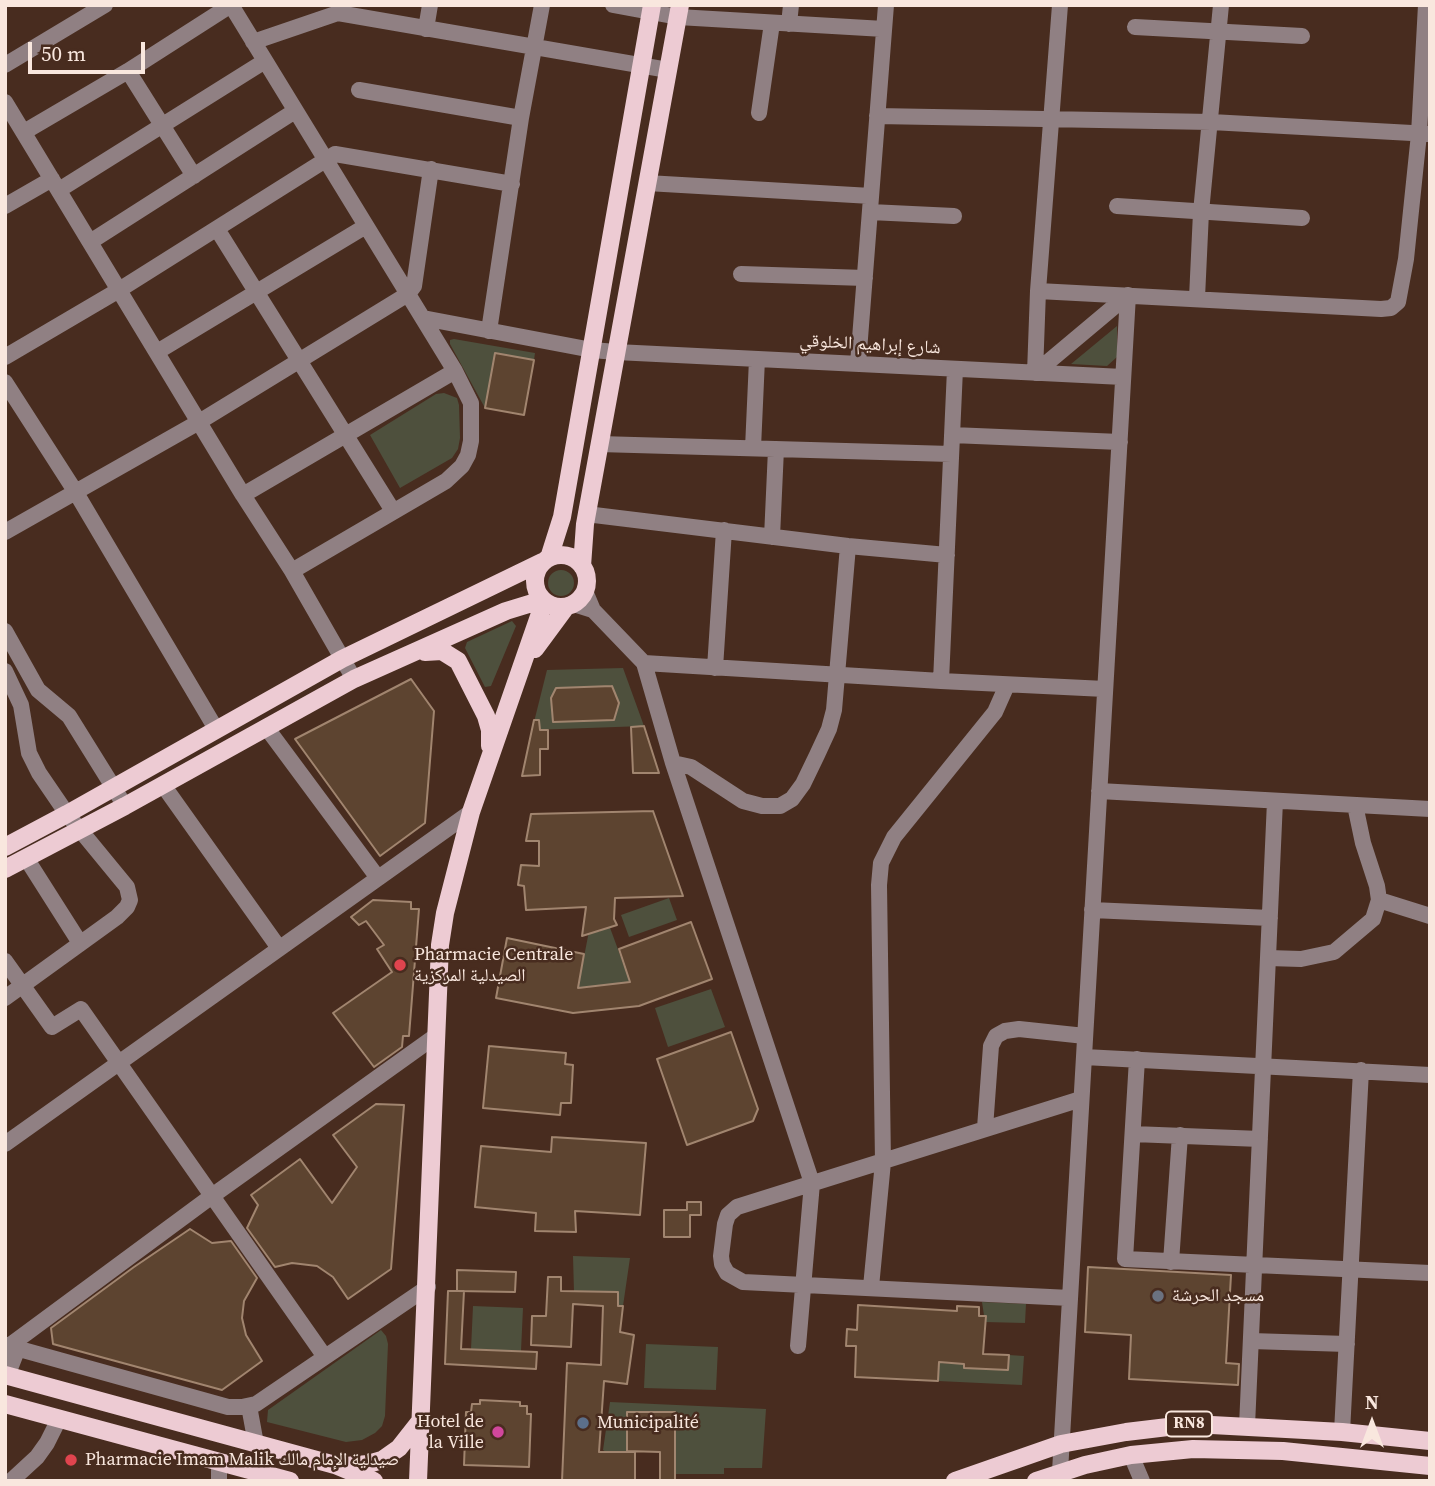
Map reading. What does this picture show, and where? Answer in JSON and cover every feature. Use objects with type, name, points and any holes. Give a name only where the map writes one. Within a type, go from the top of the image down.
[{"type":"main road","points":[[575,601],[558,608],[543,601],[537,593],[534,577],[545,560],[562,517],[651,10]]},
{"type":"main road","points":[[582,566],[586,514],[679,11]]},
{"type":"main road","points":[[5,847],[342,659],[555,555],[570,557],[582,566],[586,573],[575,601],[524,664]]},
{"type":"main road","points":[[5,869],[354,679],[506,611],[543,601]]},
{"type":"main road","points":[[418,1481],[440,944],[445,913],[471,812],[524,664],[543,601]]},
{"type":"main road","points":[[391,663],[431,650],[451,654],[458,661],[486,716],[490,730],[488,762]]},
{"type":"main road","points":[[6,1376],[335,1465],[374,1481]]},
{"type":"main road","points":[[5,1405],[59,1419],[219,1472],[290,1481]]},
{"type":"main road","points":[[335,1465],[368,1464],[382,1460],[399,1448],[421,1420]]},
{"type":"main road","name":"RN8","points":[[955,1481],[1061,1444],[1126,1432],[1193,1424],[1342,1432],[1430,1441]]},
{"type":"main road","name":"RN8","points":[[1036,1481],[1060,1472],[1130,1455],[1193,1449],[1334,1455],[1430,1466]]},
{"type":"street","points":[[5,65],[105,5]]},
{"type":"street","points":[[24,132],[128,71],[231,5],[423,318],[471,403],[472,424],[468,455],[462,466],[446,481],[292,571]]},
{"type":"street","points":[[426,29],[429,5]]},
{"type":"street","points":[[489,331],[521,118],[542,5]]},
{"type":"street","points":[[613,5],[772,23],[884,29]]},
{"type":"street","points":[[789,24],[791,5]]},
{"type":"street","points":[[858,364],[886,5]]},
{"type":"street","points":[[1035,373],[1038,291],[1060,5]]},
{"type":"street","points":[[1197,298],[1201,212],[1221,5]]},
{"type":"street","points":[[1038,291],[1381,309],[1398,302],[1424,134],[1426,5]]},
{"type":"street","points":[[253,42],[338,9],[426,29],[668,70]]},
{"type":"street","points":[[760,114],[772,23]]},
{"type":"street","points":[[1135,27],[1302,36]]},
{"type":"street","points":[[5,206],[55,185],[163,126],[265,61]]},
{"type":"street","points":[[128,71],[194,176]]},
{"type":"street","points":[[359,90],[521,118]]},
{"type":"street","points":[[5,102],[243,495],[292,571],[354,679]]},
{"type":"street","points":[[90,242],[295,111]]},
{"type":"street","points":[[877,116],[1211,122],[1424,134]]},
{"type":"street","points":[[5,357],[119,290],[335,154],[512,184]]},
{"type":"street","points":[[5,532],[199,422],[408,294],[414,286],[431,169]]},
{"type":"street","points":[[647,183],[871,204],[954,216]]},
{"type":"street","points":[[1117,206],[1302,218]]},
{"type":"street","points":[[157,352],[366,226]]},
{"type":"street","points":[[217,229],[393,512]]},
{"type":"street","points":[[741,274],[865,278]]},
{"type":"street","points":[[1035,373],[1128,295]]},
{"type":"street","points":[[1060,1472],[1128,295]]},
{"type":"street","name":"شارع إبراهيم الخلوقي","points":[[423,318],[592,350],[1123,377]]},
{"type":"street","points":[[753,448],[757,359]]},
{"type":"street","points":[[941,681],[955,369]]},
{"type":"street","points":[[243,495],[455,371]]},
{"type":"street","points":[[5,382],[75,491],[216,729]]},
{"type":"street","points":[[952,435],[1120,442]]},
{"type":"street","points":[[599,444],[951,454]]},
{"type":"street","points":[[772,537],[776,449]]},
{"type":"street","points":[[586,514],[848,546],[947,555]]},
{"type":"street","points":[[715,668],[724,530]]},
{"type":"street","points":[[673,763],[691,767],[743,800],[762,806],[780,806],[792,799],[803,784],[829,729],[834,710],[848,546]]},
{"type":"street","points":[[575,601],[593,610],[643,663],[673,763],[812,1183],[798,1346]]},
{"type":"street","points":[[5,631],[38,690],[69,716],[125,806]]},
{"type":"street","points":[[643,663],[1105,689]]},
{"type":"street","points":[[5,671],[23,716],[29,753],[48,789],[127,887],[130,900],[123,912],[5,998]]},
{"type":"street","points":[[872,1287],[883,1162],[879,885],[881,863],[894,837],[995,712],[1007,685]]},
{"type":"street","points":[[23,716],[51,700]]},
{"type":"street","points":[[266,727],[378,878]]},
{"type":"street","points":[[163,785],[279,948]]},
{"type":"street","points":[[1099,791],[1430,809]]},
{"type":"street","points":[[1247,1426],[1275,801]]},
{"type":"street","points":[[1268,958],[1301,959],[1334,952],[1373,919],[1379,900],[1355,805]]},
{"type":"street","points":[[5,1142],[471,812]]},
{"type":"street","points":[[26,858],[80,943]]},
{"type":"street","points":[[1379,900],[1430,916]]},
{"type":"street","points":[[1092,910],[1270,918]]},
{"type":"street","points":[[5,961],[52,1027],[81,1009],[325,1357]]},
{"type":"street","points":[[985,1128],[991,1046],[996,1036],[1018,1029],[1085,1036]]},
{"type":"street","points":[[6,1376],[11,1346],[212,1196],[437,1035]]},
{"type":"street","points":[[1084,1057],[1430,1074]]},
{"type":"street","points":[[1137,1059],[1125,1259],[1430,1273]]},
{"type":"street","points":[[1342,1432],[1361,1070]]},
{"type":"street","points":[[1070,1298],[743,1282],[727,1273],[721,1256],[725,1224],[732,1211],[812,1183],[1081,1099]]},
{"type":"street","points":[[1133,1134],[1260,1139]]},
{"type":"street","points":[[1171,1262],[1180,1135]]},
{"type":"street","points":[[11,1346],[228,1407],[249,1406],[256,1404],[428,1287]]},
{"type":"street","points":[[1251,1341],[1347,1344]]},
{"type":"street","points":[[249,1406],[257,1444]]},
{"type":"street","points":[[11,1481],[37,1457],[59,1419]]},
{"type":"street","points":[[1130,1455],[1142,1481]]},
{"type":"green space","points":[[1117,326],[1117,357],[1107,366],[1071,364]]},
{"type":"green space","points":[[450,340],[535,353],[534,360],[495,353],[485,408],[450,344]]},
{"type":"green space","points":[[444,393],[457,398],[459,405],[458,449],[452,458],[400,488],[370,435],[436,394]]},
{"type":"green space","points":[[561,570],[570,574],[574,583],[570,592],[561,596],[552,592],[548,583],[552,574]]},
{"type":"green space","points":[[512,621],[516,626],[491,686],[485,687],[465,648],[467,642]]},
{"type":"green space","points":[[623,668],[644,726],[532,730],[547,670]]},
{"type":"green space","points":[[669,898],[677,920],[629,937],[621,915]]},
{"type":"green space","points":[[609,925],[630,982],[578,988],[589,931],[599,932]]},
{"type":"green space","points":[[711,989],[725,1027],[668,1047],[655,1008]]},
{"type":"green space","points":[[573,1256],[630,1258],[623,1306],[618,1306],[618,1292],[574,1292]]},
{"type":"green space","points":[[982,1302],[1026,1304],[1025,1323],[985,1322]]},
{"type":"green space","points":[[473,1306],[523,1308],[521,1351],[471,1349]]},
{"type":"green space","points":[[381,1330],[388,1344],[385,1416],[382,1426],[375,1433],[362,1440],[346,1442],[267,1422],[268,1410]]},
{"type":"green space","points":[[646,1344],[718,1347],[716,1390],[644,1388]]},
{"type":"green space","points":[[1009,1355],[1024,1356],[1022,1385],[938,1381],[939,1363],[964,1364],[964,1368],[1008,1370]]},
{"type":"green space","points":[[610,1402],[766,1409],[762,1468],[724,1468],[724,1474],[674,1474],[661,1452],[627,1412],[627,1452],[606,1452],[603,1450]]},
{"type":"building","points":[[495,353],[534,360],[524,415],[485,408]]},
{"type":"building","points":[[411,679],[434,711],[425,823],[380,856],[295,739]]},
{"type":"building","points":[[612,686],[619,703],[614,720],[553,722],[551,698],[556,688]]},
{"type":"building","points":[[534,720],[539,720],[540,730],[548,730],[548,749],[540,749],[540,775],[522,776]]},
{"type":"building","points":[[644,726],[659,773],[633,773],[631,727]]},
{"type":"building","points":[[653,811],[683,896],[615,898],[614,919],[617,925],[582,936],[586,907],[526,910],[524,886],[518,885],[521,865],[539,866],[539,841],[526,841],[531,814]]},
{"type":"building","points":[[373,900],[411,902],[411,909],[419,909],[409,1036],[403,1036],[402,1047],[374,1067],[333,1013],[392,972],[377,949],[384,945],[366,921],[359,925],[351,917]]},
{"type":"building","points":[[691,922],[712,979],[639,1006],[573,1013],[496,998],[507,938],[584,954],[578,988],[630,982],[619,949]]},
{"type":"building","points":[[731,1032],[758,1109],[753,1121],[687,1145],[657,1059]]},
{"type":"building","points":[[489,1046],[566,1053],[565,1064],[573,1065],[571,1103],[561,1103],[560,1115],[483,1108]]},
{"type":"building","points":[[376,1104],[404,1105],[391,1269],[348,1299],[333,1277],[317,1266],[292,1263],[275,1267],[247,1228],[258,1205],[251,1195],[300,1159],[332,1203],[357,1167],[333,1135]]},
{"type":"building","points":[[552,1137],[646,1143],[640,1215],[575,1211],[576,1232],[535,1231],[536,1213],[475,1207],[481,1146],[551,1152]]},
{"type":"building","points":[[687,1202],[701,1202],[701,1215],[690,1215],[690,1237],[664,1237],[664,1210],[687,1210]]},
{"type":"building","points":[[190,1229],[212,1243],[231,1241],[257,1278],[244,1301],[242,1318],[246,1335],[262,1361],[222,1390],[53,1344],[51,1328]]},
{"type":"building","name":"مسجد الحرشة","points":[[1088,1267],[1231,1275],[1226,1363],[1239,1364],[1238,1385],[1129,1379],[1131,1335],[1085,1332]]},
{"type":"building","points":[[457,1270],[516,1272],[515,1292],[457,1291]]},
{"type":"building","points":[[548,1277],[561,1277],[561,1291],[618,1292],[618,1306],[623,1306],[620,1332],[634,1335],[627,1384],[604,1381],[599,1452],[635,1452],[635,1481],[562,1481],[567,1363],[601,1365],[603,1306],[573,1304],[571,1347],[531,1345],[532,1316],[546,1316]]},
{"type":"building","points":[[448,1291],[464,1291],[461,1349],[537,1352],[536,1369],[445,1364]]},
{"type":"building","points":[[858,1305],[957,1311],[957,1306],[979,1307],[979,1316],[986,1316],[983,1354],[1009,1355],[1008,1370],[964,1368],[964,1364],[939,1362],[938,1381],[855,1377],[856,1346],[846,1346],[847,1329],[857,1330]]},
{"type":"building","name":"Hotel de la Ville","points":[[480,1400],[520,1402],[520,1406],[527,1406],[527,1414],[531,1414],[529,1467],[464,1465],[466,1412],[471,1412],[472,1404],[480,1404]]},
{"type":"building","points":[[627,1412],[675,1412],[675,1481],[660,1481],[660,1452],[627,1451]]},
{"type":"place","name":"Pharmacie Centrale الصيدلية المركزية","points":[[400,965]]},
{"type":"place","name":"مسجد الحرشة","points":[[1158,1296]]},
{"type":"place","name":"Municipalité","points":[[583,1423]]},
{"type":"place","name":"Hotel de la Ville","points":[[498,1432]]},
{"type":"place","name":"Pharmacie Imam Malik صيدلية الإمام مالك","points":[[71,1460]]}]
